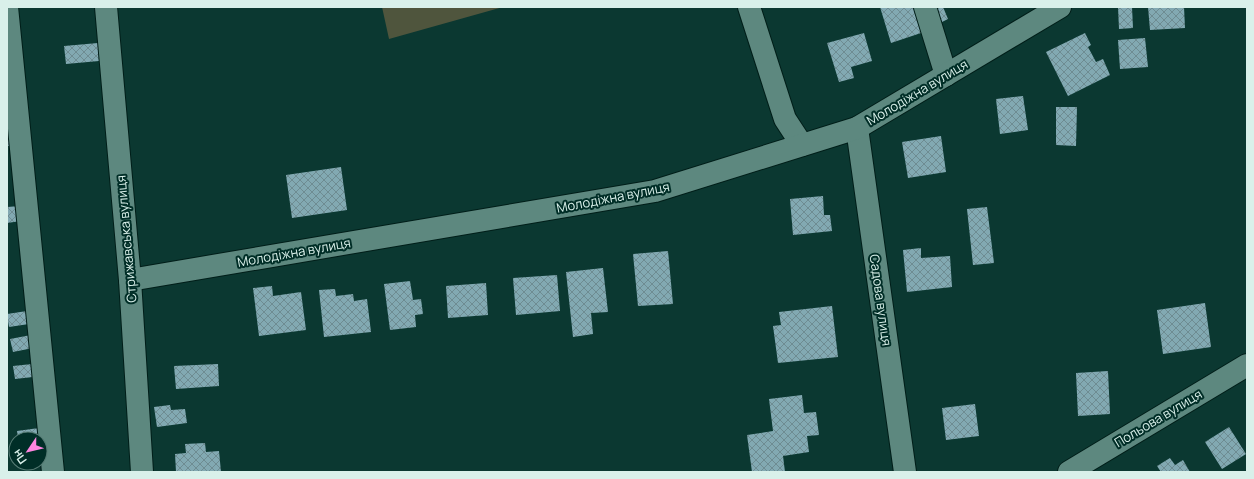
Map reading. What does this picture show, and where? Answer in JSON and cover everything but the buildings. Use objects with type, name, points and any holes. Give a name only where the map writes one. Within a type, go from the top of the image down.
[{"type":"street","points":[[7,7],[53,472]]},
{"type":"street","name":"Стрижавська вулиця","points":[[106,7],[130,280],[142,472]]},
{"type":"street","points":[[749,7],[785,119],[802,145]]},
{"type":"street","points":[[925,7],[946,75]]},
{"type":"street","name":"Молодіжна вулиця","points":[[130,280],[656,191],[857,128],[1060,7]]},
{"type":"street","name":"Садова вулиця","points":[[857,128],[905,472]]},
{"type":"street","name":"Польова вулиця","points":[[1069,472],[1247,365]]},
{"type":"green space","points":[[382,7],[503,7],[389,39]]}]
